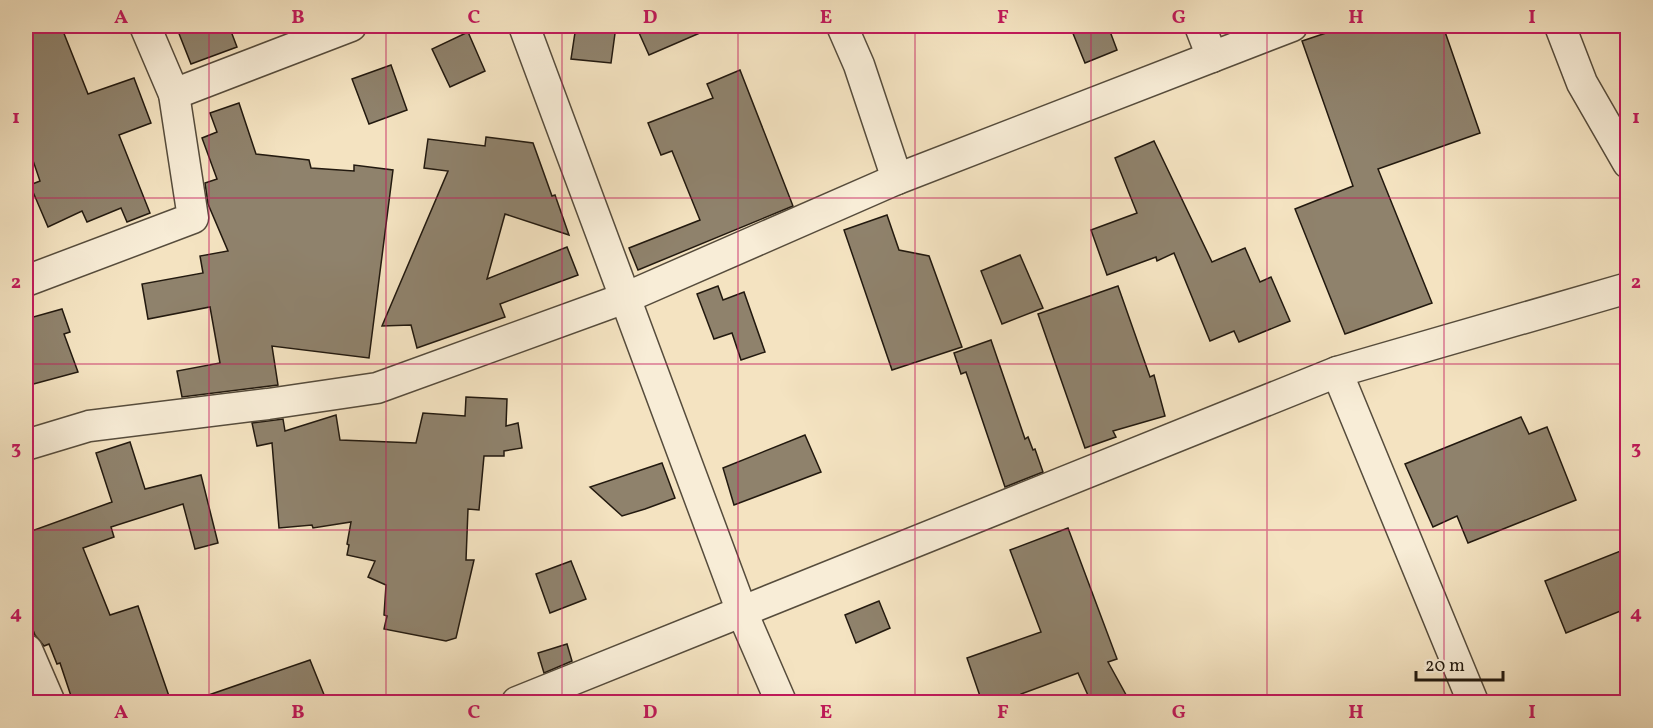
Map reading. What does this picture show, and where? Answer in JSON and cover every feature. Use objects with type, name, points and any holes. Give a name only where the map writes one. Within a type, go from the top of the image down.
[{"type":"street","points":[[26,281],[193,218],[174,94],[146,26]]},
{"type":"street","points":[[174,94],[351,26]]},
{"type":"street","points":[[524,26],[742,612],[781,702]]},
{"type":"street","points":[[842,26],[859,65],[897,179]]},
{"type":"street","points":[[1200,26],[1212,57]]},
{"type":"street","points":[[26,445],[89,426],[377,388],[625,298],[897,179],[1292,26]]},
{"type":"street","points":[[1560,26],[1582,83],[1628,163]]},
{"type":"street","points":[[517,702],[1337,372],[1628,288]]},
{"type":"street","points":[[1337,372],[1473,702]]},
{"type":"street","points":[[26,651],[48,702]]},
{"type":"building","points":[[26,26],[61,26],[88,94],[134,78],[151,123],[119,135],[150,213],[127,222],[121,208],[87,222],[82,211],[48,227],[30,185],[40,181],[26,140]]},
{"type":"building","points":[[176,26],[229,26],[237,47],[191,64]]},
{"type":"building","points":[[576,26],[616,26],[611,63],[571,59]]},
{"type":"building","points":[[636,26],[716,26],[649,55]]},
{"type":"building","points":[[1070,26],[1108,26],[1117,50],[1085,63]]},
{"type":"building","points":[[1347,26],[1443,26],[1480,133],[1378,169],[1432,303],[1345,334],[1295,209],[1353,186],[1302,41]]},
{"type":"building","points":[[468,32],[485,71],[450,87],[432,49]]},
{"type":"building","points":[[391,65],[407,110],[369,124],[352,79]]},
{"type":"building","points":[[740,70],[793,206],[638,270],[629,248],[700,220],[672,151],[661,155],[648,123],[713,98],[707,84]]},
{"type":"building","points":[[239,103],[256,154],[309,160],[311,168],[354,171],[354,165],[393,170],[369,358],[272,346],[278,385],[182,397],[177,371],[220,363],[210,307],[148,319],[142,284],[203,273],[200,256],[228,251],[208,204],[205,183],[217,179],[202,138],[217,132],[210,113]]},
{"type":"building","points":[[486,137],[533,143],[569,235],[505,214],[487,279],[567,247],[578,275],[500,304],[505,317],[417,348],[411,325],[382,326],[448,171],[424,168],[428,139],[485,146]]},
{"type":"building","points":[[1154,141],[1212,262],[1245,248],[1260,282],[1271,277],[1290,321],[1239,342],[1234,331],[1210,341],[1174,253],[1157,261],[1156,257],[1107,275],[1091,230],[1137,213],[1115,158]]},
{"type":"building","points":[[887,215],[899,250],[929,256],[962,347],[892,370],[844,230]]},
{"type":"building","points":[[1020,255],[1043,308],[1002,324],[981,271]]},
{"type":"building","points":[[718,286],[723,300],[744,292],[765,352],[741,360],[732,333],[714,339],[697,294]]},
{"type":"building","points":[[1118,286],[1150,377],[1154,375],[1165,416],[1113,431],[1116,437],[1085,448],[1038,314]]},
{"type":"building","points":[[62,309],[70,332],[64,334],[78,372],[26,386],[26,319]]},
{"type":"building","points":[[991,340],[1025,439],[1028,437],[1033,450],[1035,449],[1043,472],[1005,487],[966,372],[961,374],[954,353]]},
{"type":"building","points":[[466,397],[507,399],[506,426],[518,423],[522,448],[504,451],[504,456],[484,456],[479,510],[468,509],[466,560],[474,560],[456,638],[446,641],[384,629],[387,616],[384,615],[386,585],[368,577],[375,561],[347,555],[351,522],[313,528],[312,525],[279,528],[272,443],[257,446],[252,423],[283,419],[285,431],[336,415],[340,440],[416,443],[423,413],[465,416]]},
{"type":"building","points":[[1521,417],[1529,434],[1547,427],[1576,500],[1468,543],[1457,516],[1433,527],[1405,464]]},
{"type":"building","points":[[805,435],[821,472],[734,505],[723,468]]},
{"type":"building","points":[[130,442],[145,489],[201,475],[218,543],[195,549],[183,504],[111,527],[114,537],[83,548],[110,615],[138,606],[171,702],[73,702],[60,663],[57,664],[49,644],[44,646],[35,635],[26,612],[26,533],[112,502],[96,453]]},
{"type":"building","points":[[662,463],[675,498],[645,509],[622,516],[590,487]]},
{"type":"building","points":[[1068,528],[1117,659],[1108,662],[1130,702],[1091,702],[1078,673],[1005,702],[982,702],[967,658],[1041,632],[1010,550]]},
{"type":"building","points":[[1628,548],[1628,608],[1566,633],[1545,581]]},
{"type":"building","points":[[571,561],[586,599],[550,613],[536,574]]},
{"type":"building","points":[[879,601],[890,628],[856,643],[845,615]]},
{"type":"building","points":[[567,644],[572,661],[544,673],[538,653]]},
{"type":"building","points":[[310,660],[327,702],[198,702],[197,699]]}]
